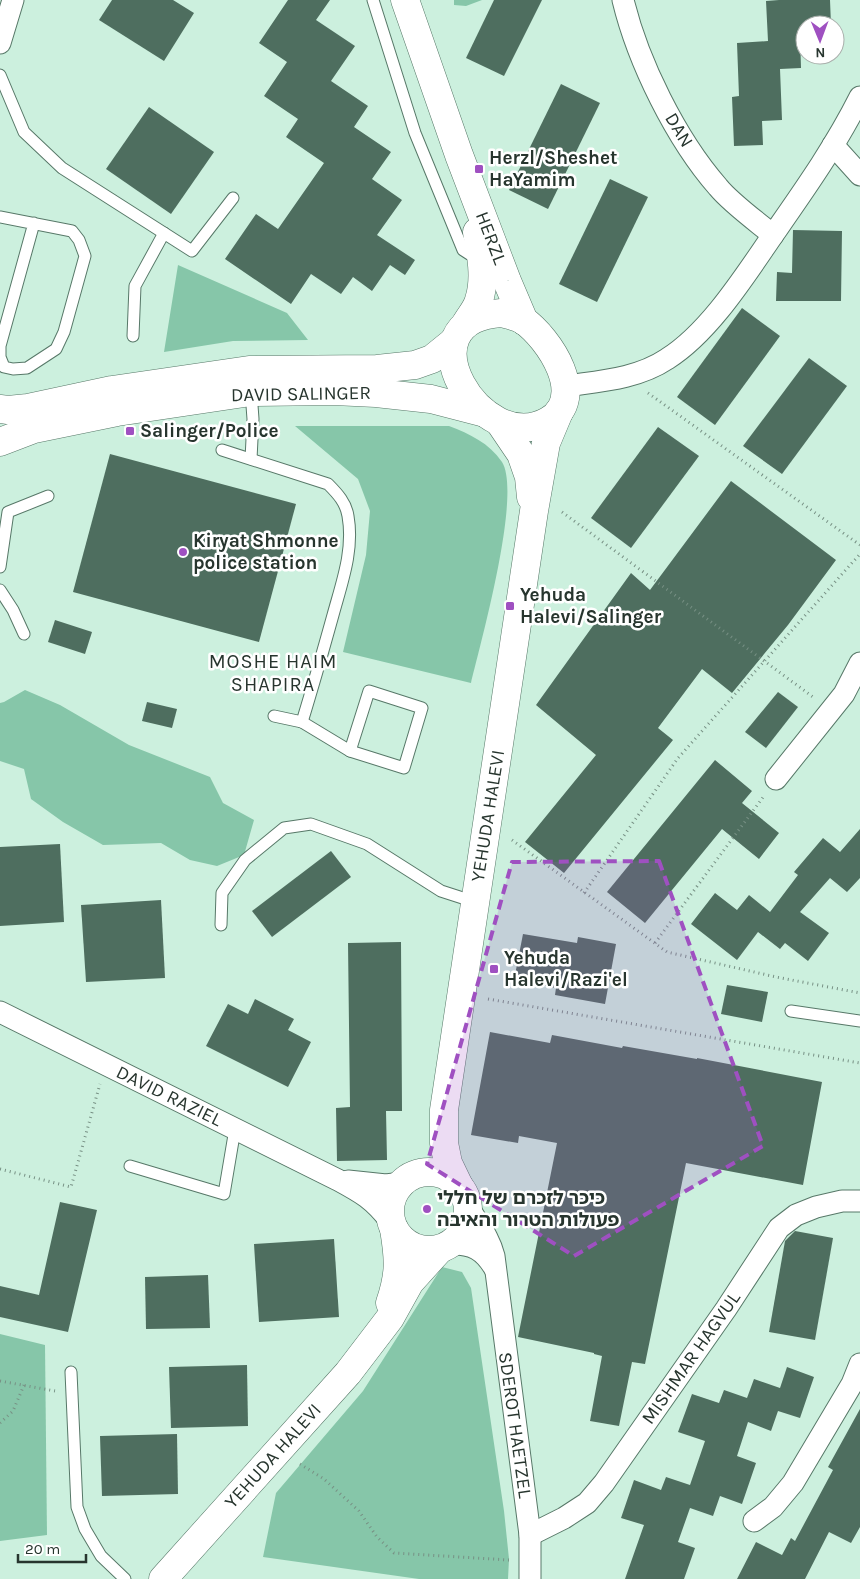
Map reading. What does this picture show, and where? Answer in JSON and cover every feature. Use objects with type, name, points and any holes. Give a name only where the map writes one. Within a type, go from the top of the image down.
[{"type":"street","points":[[0,42],[12,0]]},
{"type":"street","name":"HERZL","points":[[405,0],[459,155],[524,321]]},
{"type":"street","name":"DAN","points":[[623,0],[651,82],[685,143],[718,188],[773,235]]},
{"type":"street","points":[[566,386],[635,375],[667,360],[695,338],[740,282],[773,235],[833,145],[860,97]]},
{"type":"street","points":[[833,145],[860,175]]},
{"type":"street","name":"HERZL","points":[[459,155],[481,249],[482,283],[479,302],[459,333]]},
{"type":"street","points":[[501,313],[515,316],[524,321],[560,364],[565,376],[566,386],[564,401],[559,412],[551,420],[526,428],[492,418],[470,398],[459,380],[453,351],[459,333],[486,314],[501,313]]},
{"type":"street","name":"DAVID SALINGER","points":[[0,409],[28,408],[112,390],[249,370],[377,369],[414,365],[432,359],[459,333]]},
{"type":"street","name":"DAVID SALINGER","points":[[0,442],[34,429],[117,412],[251,392],[334,391],[376,393],[431,399],[492,418]]},
{"type":"street","name":"YEHUDA HALEVI","points":[[464,1197],[448,1163],[444,1144],[444,1110],[532,521],[546,443],[559,412]]},
{"type":"street","name":"YEHUDA HALEVI","points":[[492,418],[522,454],[528,477],[532,521]]},
{"type":"street","points":[[776,779],[844,694],[860,664]]},
{"type":"street","name":"DAVID RAZIEL","points":[[0,1012],[364,1194],[376,1203],[392,1225]]},
{"type":"street","name":"YEHUDA HALEVI","points":[[408,1179],[433,1141],[444,1110]]},
{"type":"street","points":[[426,1172],[439,1173],[451,1179],[464,1197],[466,1224],[460,1235],[444,1247],[425,1251],[412,1247],[402,1240],[392,1225],[390,1202],[394,1193],[408,1179],[426,1172]]},
{"type":"street","name":"DAVID RAZIEL","points":[[338,1180],[361,1184],[386,1185],[408,1179]]},
{"type":"street","name":"SDEROT HAETZEL","points":[[464,1197],[491,1245],[496,1271],[530,1535],[530,1570]]},
{"type":"street","name":"MISHMAR HAGVUL","points":[[530,1535],[564,1518],[587,1503],[604,1482],[726,1309],[779,1228],[796,1214],[816,1207],[842,1201],[860,1201]]},
{"type":"street","name":"YEHUDA HALEVI","points":[[380,1331],[396,1284],[398,1258],[392,1225]]},
{"type":"street","name":"SDEROT HAETZEL","points":[[444,1247],[463,1243],[472,1245],[481,1251],[496,1271]]},
{"type":"street","name":"YEHUDA HALEVI","points":[[163,1579],[348,1372],[390,1318],[410,1282],[444,1247]]},
{"type":"street","points":[[754,1521],[773,1507],[793,1483],[852,1384],[860,1364]]},
{"type":"lane","points":[[373,0],[415,134],[464,250],[481,263]]},
{"type":"lane","points":[[0,75],[24,132],[62,168],[192,251],[232,198]]},
{"type":"lane","points":[[0,217],[34,223],[72,230],[79,240],[85,256],[64,332],[56,349],[27,368],[13,369],[4,367],[0,357],[0,346],[34,223]]},
{"type":"lane","points":[[133,336],[135,286],[164,234]]},
{"type":"lane","points":[[251,392],[251,459]]},
{"type":"lane","points":[[222,450],[328,484],[340,496],[348,514],[349,556],[318,671],[302,722]]},
{"type":"lane","points":[[0,567],[8,512],[48,496]]},
{"type":"lane","points":[[0,590],[13,610],[24,634]]},
{"type":"lane","points":[[274,716],[302,722],[350,751],[404,768],[422,708],[369,692],[350,751]]},
{"type":"lane","points":[[220,925],[222,893],[245,860],[284,828],[311,824],[367,844],[442,891],[475,902]]},
{"type":"lane","points":[[791,1011],[860,1021]]},
{"type":"lane","points":[[130,1166],[224,1194],[236,1129]]},
{"type":"lane","points":[[71,1372],[78,1507],[85,1529],[102,1556],[125,1579]]},
{"type":"path","points":[[642,388],[860,544]]},
{"type":"path","points":[[562,512],[813,697]]},
{"type":"path","points":[[584,892],[678,758],[860,554]]},
{"type":"path","points":[[655,943],[776,779]]},
{"type":"path","points":[[512,840],[667,952],[776,977],[860,993]]},
{"type":"path","points":[[488,998],[860,1063]]},
{"type":"path","points":[[0,1169],[71,1187],[106,1064]]},
{"type":"path","points":[[0,1381],[72,1394]]},
{"type":"path","points":[[0,1423],[14,1411],[24,1385]]},
{"type":"path","points":[[278,1451],[324,1479],[359,1510],[377,1537],[394,1553],[530,1570]]},
{"type":"highlighted area","points":[[659,861],[763,1146],[574,1256],[427,1164],[512,862]]},
{"type":"green space","points":[[454,0],[482,0],[466,6],[454,5]]},
{"type":"green space","points":[[178,265],[287,313],[308,340],[233,341],[164,352]]},
{"type":"green space","points":[[295,426],[449,426],[478,440],[491,449],[502,462],[507,479],[504,535],[498,569],[471,683],[343,652],[366,555],[370,511],[358,479]]},
{"type":"green space","points":[[25,690],[60,705],[129,745],[210,777],[223,803],[254,820],[244,855],[217,866],[190,860],[161,843],[103,845],[63,822],[31,799],[24,769],[0,761],[0,703]]},
{"type":"green space","points":[[442,1267],[462,1272],[471,1288],[504,1511],[509,1559],[508,1579],[419,1579],[263,1557],[276,1493],[363,1391]]},
{"type":"green space","points":[[0,1334],[45,1345],[47,1535],[0,1541]]},
{"type":"building","points":[[112,0],[173,0],[194,13],[164,61],[99,20]]},
{"type":"building","points":[[288,0],[330,0],[316,20],[355,46],[331,81],[368,106],[354,127],[391,152],[372,179],[402,200],[377,235],[415,260],[405,275],[390,265],[372,291],[353,277],[341,294],[311,274],[291,304],[225,259],[256,214],[278,229],[324,163],[286,137],[298,119],[264,96],[287,62],[259,43]]},
{"type":"building","points":[[494,0],[542,0],[504,76],[466,58]]},
{"type":"building","points":[[830,0],[831,15],[795,15],[795,65],[801,65],[801,68],[780,69],[782,120],[762,121],[763,145],[734,146],[732,97],[739,96],[737,43],[768,41],[766,1]]},
{"type":"building","points":[[561,84],[600,103],[548,209],[509,190]]},
{"type":"building","points":[[149,107],[214,152],[171,214],[106,169]]},
{"type":"building","points":[[610,179],[648,197],[597,302],[559,284]]},
{"type":"building","points":[[793,230],[842,231],[841,301],[776,301],[777,272],[792,273]]},
{"type":"building","points":[[742,308],[780,336],[715,425],[677,397]]},
{"type":"building","points":[[809,358],[847,386],[782,474],[743,446]]},
{"type":"building","points":[[658,427],[699,456],[631,548],[591,518]]},
{"type":"building","points":[[110,454],[296,504],[259,642],[73,592]]},
{"type":"building","points":[[731,481],[836,560],[788,625],[732,693],[702,669],[658,728],[673,740],[564,873],[525,842],[596,755],[536,705],[631,573],[650,590]]},
{"type":"building","points":[[55,620],[92,632],[85,654],[48,642]]},
{"type":"building","points":[[778,692],[798,707],[766,748],[745,732]]},
{"type":"building","points":[[147,702],[177,709],[172,728],[142,721]]},
{"type":"building","points":[[715,760],[752,791],[742,803],[779,833],[759,859],[722,829],[645,923],[607,892]]},
{"type":"building","points":[[860,829],[860,878],[847,892],[830,878],[800,912],[829,933],[808,961],[785,943],[780,949],[758,932],[737,960],[691,924],[715,893],[737,910],[749,895],[770,912],[798,875],[794,872],[823,838],[840,852]]},
{"type":"building","points":[[60,844],[64,922],[0,926],[0,847]]},
{"type":"building","points":[[331,851],[351,877],[272,937],[252,911]]},
{"type":"building","points":[[161,900],[165,978],[86,982],[81,905]]},
{"type":"building","points":[[523,934],[577,943],[578,937],[616,944],[605,1004],[555,995],[556,988],[514,980]]},
{"type":"building","points":[[401,942],[402,1111],[386,1111],[387,1160],[337,1161],[336,1108],[350,1107],[348,943]]},
{"type":"building","points":[[727,985],[768,992],[762,1022],[721,1014]]},
{"type":"building","points":[[255,999],[294,1019],[288,1030],[311,1042],[288,1087],[206,1046],[228,1004],[248,1014]]},
{"type":"building","points":[[490,1032],[550,1043],[552,1035],[622,1048],[623,1046],[697,1058],[822,1082],[803,1185],[686,1163],[645,1364],[632,1362],[619,1426],[590,1421],[602,1356],[518,1337],[557,1143],[519,1136],[518,1143],[471,1135]]},
{"type":"building","points":[[60,1202],[97,1210],[68,1332],[0,1317],[0,1286],[39,1295]]},
{"type":"building","points":[[795,1231],[833,1238],[815,1340],[769,1332],[785,1241]]},
{"type":"building","points":[[334,1239],[339,1317],[259,1322],[254,1244]]},
{"type":"building","points":[[208,1275],[210,1328],[146,1329],[145,1277]]},
{"type":"building","points":[[247,1365],[248,1426],[171,1428],[169,1367]]},
{"type":"building","points":[[787,1367],[814,1377],[800,1418],[778,1411],[771,1431],[748,1422],[737,1456],[756,1463],[742,1504],[720,1496],[713,1516],[690,1508],[678,1542],[695,1548],[684,1579],[625,1579],[644,1525],[621,1518],[634,1480],[661,1490],[666,1477],[690,1485],[705,1441],[678,1432],[692,1394],[719,1403],[724,1390],[747,1398],[754,1379],[780,1388]]},
{"type":"building","points":[[860,1409],[860,1527],[851,1543],[829,1532],[805,1579],[737,1579],[756,1542],[782,1555],[791,1538],[795,1541],[833,1470],[828,1467]]},
{"type":"building","points":[[177,1434],[178,1494],[102,1496],[100,1436]]},
{"type":"place","name":"Herzl/Sheshet HaYamim","points":[[479,169]]},
{"type":"place","name":"Salinger/Police","points":[[130,431]]},
{"type":"place","name":"Kiryat Shmonne police station","points":[[183,552]]},
{"type":"place","name":"Yehuda Halevi/Salinger","points":[[510,606]]},
{"type":"place","name":"Yehuda Halevi/Razi'el","points":[[494,969]]},
{"type":"place","name":"כיכר לזכרם של חללי פעולות הטרור והאיבה","points":[[427,1209]]},
{"type":"district","name":"MOSHE HAIM SHAPIRA","points":[[273,672]]}]
